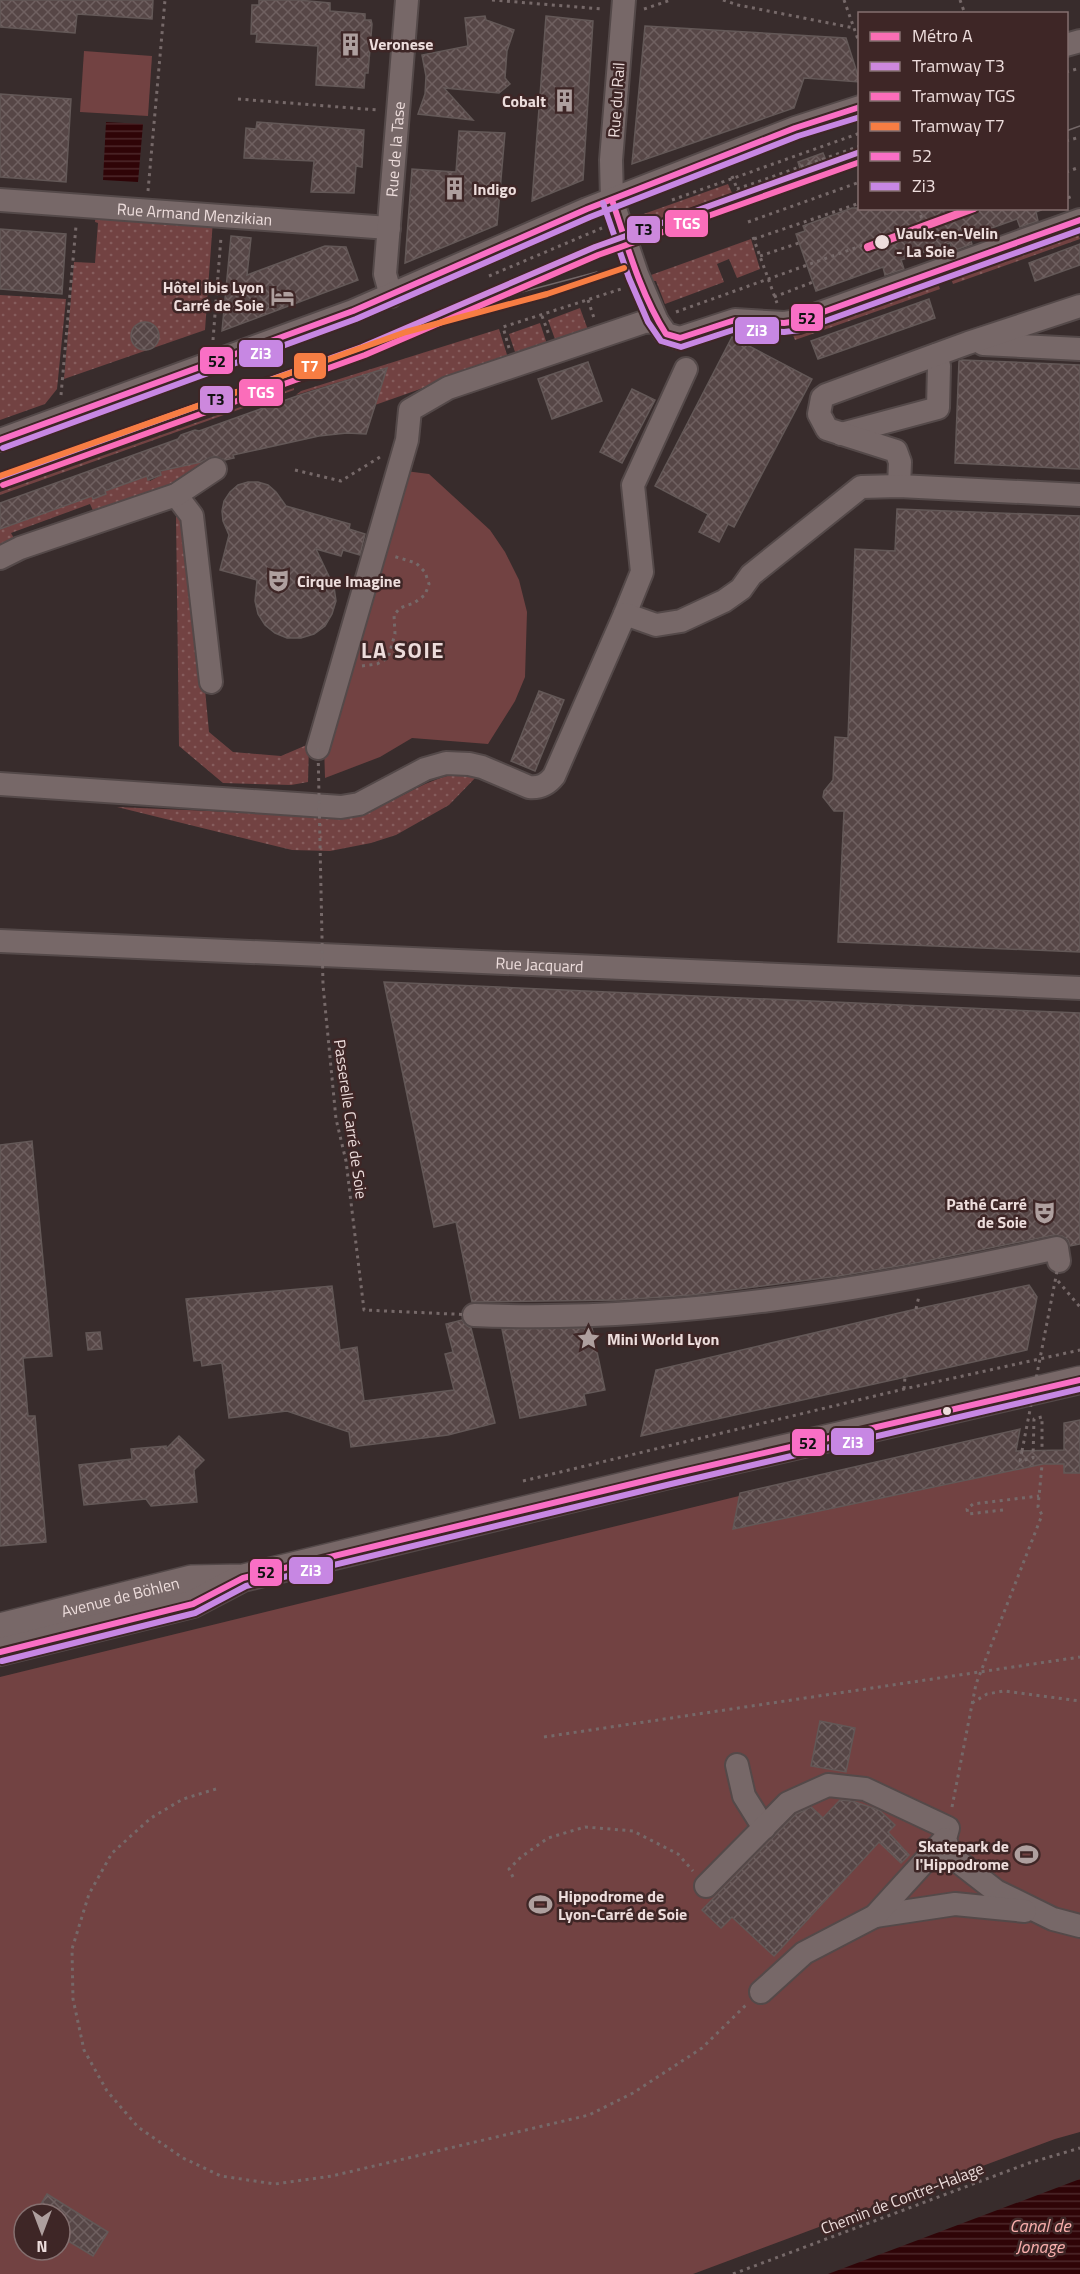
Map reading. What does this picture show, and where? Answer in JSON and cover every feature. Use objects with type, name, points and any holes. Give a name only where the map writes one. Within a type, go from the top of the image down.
[{"type":"main road","name":"Avenue de Böhlen","points":[[0,1627],[191,1579],[243,1578],[669,1475],[1080,1380]]},
{"type":"main road","name":"Avenue de Böhlen","points":[[0,1652],[193,1604],[243,1578]]},
{"type":"street","name":"Rue de la Tase","points":[[391,296],[385,274],[407,0]]},
{"type":"street","name":"Rue du Rail","points":[[623,6],[610,179],[612,200],[637,274],[663,317]]},
{"type":"street","points":[[0,440],[391,296],[612,200],[795,128],[858,108]]},
{"type":"street","name":"Rue Armand Menzikian","points":[[0,200],[389,228]]},
{"type":"street","points":[[318,748],[407,440],[410,410],[448,388],[663,317],[666,334],[680,338],[735,320],[784,323],[798,321],[1077,215]]},
{"type":"street","points":[[899,486],[900,462],[896,452],[827,429],[819,414],[820,403],[826,395],[1080,306]]},
{"type":"street","points":[[968,344],[1080,349]]},
{"type":"street","points":[[840,434],[938,408],[939,366],[936,355]]},
{"type":"street","points":[[0,784],[341,807],[359,804],[425,769],[457,763],[482,767],[529,787],[543,786],[554,776],[642,572],[633,485],[686,369]]},
{"type":"street","points":[[0,558],[20,548],[176,495],[215,469]]},
{"type":"street","points":[[625,614],[647,624],[670,624],[724,602],[741,589],[751,575],[861,487],[899,486],[1080,495]]},
{"type":"street","points":[[176,495],[192,516],[211,682]]},
{"type":"street","name":"Rue Jacquard","points":[[0,941],[1080,988]]},
{"type":"street","points":[[474,1315],[560,1317],[759,1301],[924,1275],[1057,1248],[1058,1270]]},
{"type":"street","points":[[736,1765],[744,1796],[764,1828]]},
{"type":"street","points":[[706,1886],[788,1803],[828,1785],[865,1789],[946,1833],[951,1856],[996,1890],[1053,1919],[1080,1926]]},
{"type":"street","points":[[874,1916],[946,1833]]},
{"type":"street","points":[[760,1992],[804,1953],[874,1916],[955,1904],[1039,1912]]},
{"type":"path","points":[[146,211],[165,0]]},
{"type":"path","points":[[492,0],[623,6],[636,11],[671,0]]},
{"type":"path","points":[[723,0],[854,28]]},
{"type":"path","points":[[844,0],[858,39]]},
{"type":"path","points":[[238,99],[398,112]]},
{"type":"path","points":[[727,180],[858,134]]},
{"type":"path","points":[[737,189],[858,147]]},
{"type":"path","points":[[742,205],[858,163]]},
{"type":"path","points":[[748,222],[858,183]]},
{"type":"path","points":[[1068,194],[1077,215]]},
{"type":"path","points":[[779,310],[754,238],[858,204]]},
{"type":"path","points":[[61,395],[78,206]]},
{"type":"path","points":[[919,210],[936,259]]},
{"type":"path","points":[[213,340],[222,216]]},
{"type":"path","points":[[663,317],[933,220]]},
{"type":"path","points":[[760,256],[799,243]]},
{"type":"path","points":[[774,297],[813,282]]},
{"type":"path","points":[[503,327],[631,286]]},
{"type":"path","points":[[295,470],[341,481],[407,440]]},
{"type":"path","points":[[343,665],[367,666],[388,658],[395,634],[394,615],[400,608],[414,603],[425,595],[429,584],[425,572],[416,564],[375,550]]},
{"type":"path","name":"Passerelle Carré de Soie","points":[[318,748],[323,985],[336,1119],[346,1161],[363,1310],[474,1315]]},
{"type":"path","points":[[1058,1270],[1080,1307]]},
{"type":"path","points":[[1042,1450],[1042,1417],[1034,1419],[1033,1458],[1020,1461],[1058,1270]]},
{"type":"path","points":[[523,1481],[903,1389],[1080,1350]]},
{"type":"path","points":[[903,1389],[905,1377]]},
{"type":"path","points":[[946,1833],[972,1704],[981,1672],[1042,1515],[1038,1507],[1042,1465]]},
{"type":"path","points":[[1003,1510],[968,1514],[968,1509],[973,1504],[1039,1496]]},
{"type":"path","points":[[544,1737],[1080,1657]]},
{"type":"path","points":[[972,1704],[987,1694],[1004,1691],[1080,1701]]},
{"type":"path","points":[[216,1789],[183,1799],[151,1818],[112,1852],[89,1894],[72,1949],[74,1998],[84,2050],[107,2091],[138,2127],[183,2158],[221,2176],[275,2184],[332,2176],[589,2115],[633,2093],[702,2048],[760,1992]]},
{"type":"path","points":[[513,1877],[509,1869],[520,1857],[548,1838],[585,1827],[633,1831],[678,1854],[706,1886]]},
{"type":"path","name":"Chemin de Contre-Halage","points":[[733,2274],[1029,2163],[1080,2148]]},
{"type":"shaded area","points":[[84,51],[152,56],[148,116],[80,112]]},
{"type":"shaded area","points":[[728,184],[732,193],[641,225],[638,216]]},
{"type":"shaded area","points":[[96,212],[213,220],[205,330],[64,379],[74,262],[95,263],[98,223],[95,222]]},
{"type":"shaded area","points":[[1078,233],[1080,239],[953,284],[951,279]]},
{"type":"shaded area","points":[[751,239],[760,269],[737,278],[729,259],[717,264],[724,282],[665,304],[656,281],[653,281],[651,275]]},
{"type":"shaded area","points":[[938,283],[940,289],[795,340],[793,335]]},
{"type":"shaded area","points":[[0,295],[66,299],[57,389],[45,404],[0,420]]},
{"type":"shaded area","points":[[580,308],[588,330],[556,342],[548,320]]},
{"type":"shaded area","points":[[540,323],[547,344],[516,355],[509,334]]},
{"type":"shaded area","points":[[499,329],[508,358],[375,405],[386,368],[296,395],[301,391]]},
{"type":"shaded area","points":[[294,388],[294,390],[0,495],[0,492]]},
{"type":"shaded area","points":[[218,458],[219,461],[193,479],[95,515],[90,504],[11,533],[16,542],[0,551],[0,529],[92,496],[93,499],[106,494],[105,491],[147,476],[150,481],[167,469]]},
{"type":"shaded area","points":[[390,469],[429,474],[490,530],[505,552],[519,580],[527,612],[525,677],[515,701],[488,744],[412,738],[380,757],[325,778],[324,745]]},
{"type":"shaded area","points":[[176,517],[181,517],[203,668],[209,732],[233,752],[281,756],[309,744],[308,782],[291,785],[223,783],[179,746]]},
{"type":"shaded area","points":[[461,773],[478,775],[449,805],[396,835],[371,843],[330,851],[292,850],[117,807],[350,817],[365,813],[432,781]]},
{"type":"shaded area","name":"Hippodrome de Lyon-Carré de Soie","points":[[1080,1420],[1080,2132],[1055,2139],[693,2274],[0,2274],[0,1677],[739,1496],[740,1493],[1020,1429],[1016,1451],[1064,1450],[1064,1423]]},
{"type":"water","points":[[106,122],[143,124],[138,182],[103,180]]},
{"type":"water","name":"Canal de Jonage","points":[[1080,2179],[1080,2274],[828,2274]]},
{"type":"building","points":[[0,0],[153,0],[152,19],[77,14],[75,33],[0,27]]},
{"type":"building","name":"Veronese","points":[[259,0],[330,3],[330,11],[365,14],[365,20],[371,20],[372,24],[368,73],[365,73],[364,88],[316,85],[318,46],[256,42],[257,34],[251,34],[252,5],[259,5]]},
{"type":"building","points":[[485,16],[486,20],[514,30],[507,51],[505,78],[510,84],[499,93],[444,88],[473,120],[418,114],[425,94],[426,76],[422,55],[468,46],[465,18]]},
{"type":"building","name":"Cobalt","points":[[546,16],[593,21],[583,180],[532,201]]},
{"type":"building","points":[[645,26],[846,38],[858,82],[804,78],[794,108],[632,164]]},
{"type":"building","points":[[0,94],[71,99],[66,182],[0,177]]},
{"type":"building","points":[[257,122],[364,130],[362,167],[356,166],[354,193],[311,192],[314,161],[244,158],[246,128],[256,129]]},
{"type":"building","name":"Indigo","points":[[459,131],[505,133],[497,225],[405,263],[412,169],[456,172]]},
{"type":"building","points":[[823,153],[831,172],[804,182],[798,162]]},
{"type":"building","name":"Vaulx-en-Velin - La Soie","points":[[852,208],[858,208],[858,210],[1041,210],[1036,212],[1038,221],[1020,227],[1017,219],[969,236],[972,244],[953,251],[950,243],[901,260],[904,269],[885,275],[883,267],[816,291],[796,234],[805,231],[803,226]]},
{"type":"building","points":[[0,229],[66,234],[62,294],[0,289]]},
{"type":"building","name":"Hôtel ibis Lyon Carré de Soie","points":[[231,236],[251,238],[247,275],[325,246],[346,247],[358,280],[222,331]]},
{"type":"building","points":[[1080,244],[1080,265],[1035,281],[1029,263]]},
{"type":"building","points":[[929,299],[935,318],[818,359],[811,341]]},
{"type":"building","points":[[145,322],[155,326],[159,336],[155,346],[145,350],[135,346],[131,336],[135,326]]},
{"type":"building","points":[[732,337],[812,379],[734,527],[728,524],[719,542],[699,532],[708,514],[655,486]]},
{"type":"building","points":[[959,361],[1080,365],[1080,469],[955,463]]},
{"type":"building","points":[[588,362],[602,401],[552,419],[538,379]]},
{"type":"building","points":[[387,368],[366,434],[347,433],[319,436],[233,455],[234,458],[225,460],[214,456],[201,462],[160,471],[161,475],[148,480],[147,476],[105,491],[106,494],[93,499],[92,496],[0,529],[0,503],[178,439],[181,435],[195,430],[199,431],[297,396]]},
{"type":"building","points":[[632,389],[655,400],[622,463],[600,452]]},
{"type":"building","points":[[248,482],[268,485],[286,506],[350,524],[349,529],[365,534],[360,555],[343,550],[341,556],[316,549],[334,587],[336,601],[325,626],[314,634],[301,638],[287,638],[275,633],[265,625],[258,614],[255,601],[257,580],[220,570],[229,535],[223,521],[224,501],[238,485]]},
{"type":"building","points":[[897,509],[1080,516],[1080,952],[838,942],[844,811],[834,811],[823,797],[824,791],[833,780],[835,737],[848,738],[855,549],[895,551]]},
{"type":"building","points":[[539,691],[564,700],[535,771],[511,761]]},
{"type":"building","points":[[384,982],[1080,1013],[1080,1244],[1070,1246],[1068,1240],[1054,1235],[839,1276],[692,1295],[619,1300],[472,1302],[456,1222],[434,1227]]},
{"type":"building","points":[[32,1141],[52,1356],[23,1358],[28,1416],[35,1416],[46,1542],[0,1546],[0,1145]]},
{"type":"building","points":[[1029,1285],[1037,1297],[1027,1350],[641,1436],[656,1370]]},
{"type":"building","points":[[332,1286],[340,1350],[357,1347],[364,1401],[454,1390],[445,1354],[453,1352],[446,1324],[462,1320],[471,1328],[495,1423],[448,1435],[351,1447],[349,1432],[287,1411],[229,1418],[222,1363],[202,1366],[201,1360],[194,1361],[186,1299]]},
{"type":"building","points":[[592,1328],[605,1390],[584,1394],[586,1405],[520,1418],[502,1329]]},
{"type":"building","points":[[100,1332],[102,1349],[88,1350],[86,1333]]},
{"type":"building","points":[[1080,1420],[1080,1473],[1064,1473],[1064,1464],[1043,1464],[733,1529],[740,1493],[1020,1429],[1016,1451],[1064,1450],[1064,1423]]},
{"type":"building","points":[[179,1436],[204,1460],[194,1470],[197,1502],[151,1506],[146,1499],[84,1505],[79,1465],[132,1459],[131,1449],[166,1446],[166,1449]]},
{"type":"building","points":[[820,1721],[855,1728],[846,1772],[811,1766]]},
{"type":"building","points":[[840,1800],[852,1801],[879,1810],[895,1825],[888,1832],[909,1855],[901,1863],[879,1842],[774,1956],[732,1917],[721,1928],[702,1910],[796,1814],[811,1807],[823,1818]]},
{"type":"building","points":[[47,2194],[60,2202],[42,2202]]},
{"type":"building","points":[[72,2210],[108,2232],[93,2256],[72,2243]]},
{"type":"tram line","points":[[1068,130],[1080,126]]},
{"type":"tram line","name":"T3","points":[[0,477],[362,347],[595,247],[858,153]]},
{"type":"tram line","name":"TGS","points":[[3,485],[365,355],[598,255],[858,163]]},
{"type":"tram line","name":"T7","points":[[0,476],[406,332],[547,294],[624,268]]},
{"type":"tram line","points":[[488,301],[597,272]]},
{"type":"tram line","points":[[193,417],[294,371]]},
{"type":"metro line","name":"A","points":[[868,247],[969,210]]},
{"type":"transit line","name":"52","points":[[0,440],[353,311],[587,209],[795,128],[858,108]]},
{"type":"transit line","name":"Zi3","points":[[3,448],[356,319],[590,217],[798,136],[858,118]]},
{"type":"transit line","name":"52","points":[[612,200],[635,269],[649,302],[666,334],[680,338],[735,320],[784,323],[798,321],[1080,220]]},
{"type":"transit line","name":"Zi3","points":[[603,203],[629,278],[648,322],[661,341],[681,347],[736,329],[784,332],[800,330],[1080,230]]},
{"type":"transit line","name":"52","points":[[0,1652],[193,1604],[243,1578],[669,1475],[1080,1380]]},
{"type":"transit line","name":"Zi3","points":[[2,1661],[195,1613],[246,1586],[1080,1389]]},
{"type":"place","name":"Veronese","points":[[351,44]]},
{"type":"place","name":"Cobalt","points":[[564,101]]},
{"type":"place","name":"Indigo","points":[[455,189]]},
{"type":"place","name":"Vaulx-en-Velin - La Soie","points":[[882,242]]},
{"type":"place","name":"Hôtel ibis Lyon Carré de Soie","points":[[282,296]]},
{"type":"place","name":"Cirque Imagine","points":[[279,581]]},
{"type":"place","name":"Pathé Carré de Soie","points":[[1045,1213]]},
{"type":"place","name":"Mini World Lyon","points":[[589,1339]]},
{"type":"place","name":"Skatepark de l'Hippodrome","points":[[1027,1855]]},
{"type":"place","name":"Hippodrome de Lyon-Carré de Soie","points":[[540,1905]]},
{"type":"district","name":"LA SOIE","points":[[403,650]]}]
